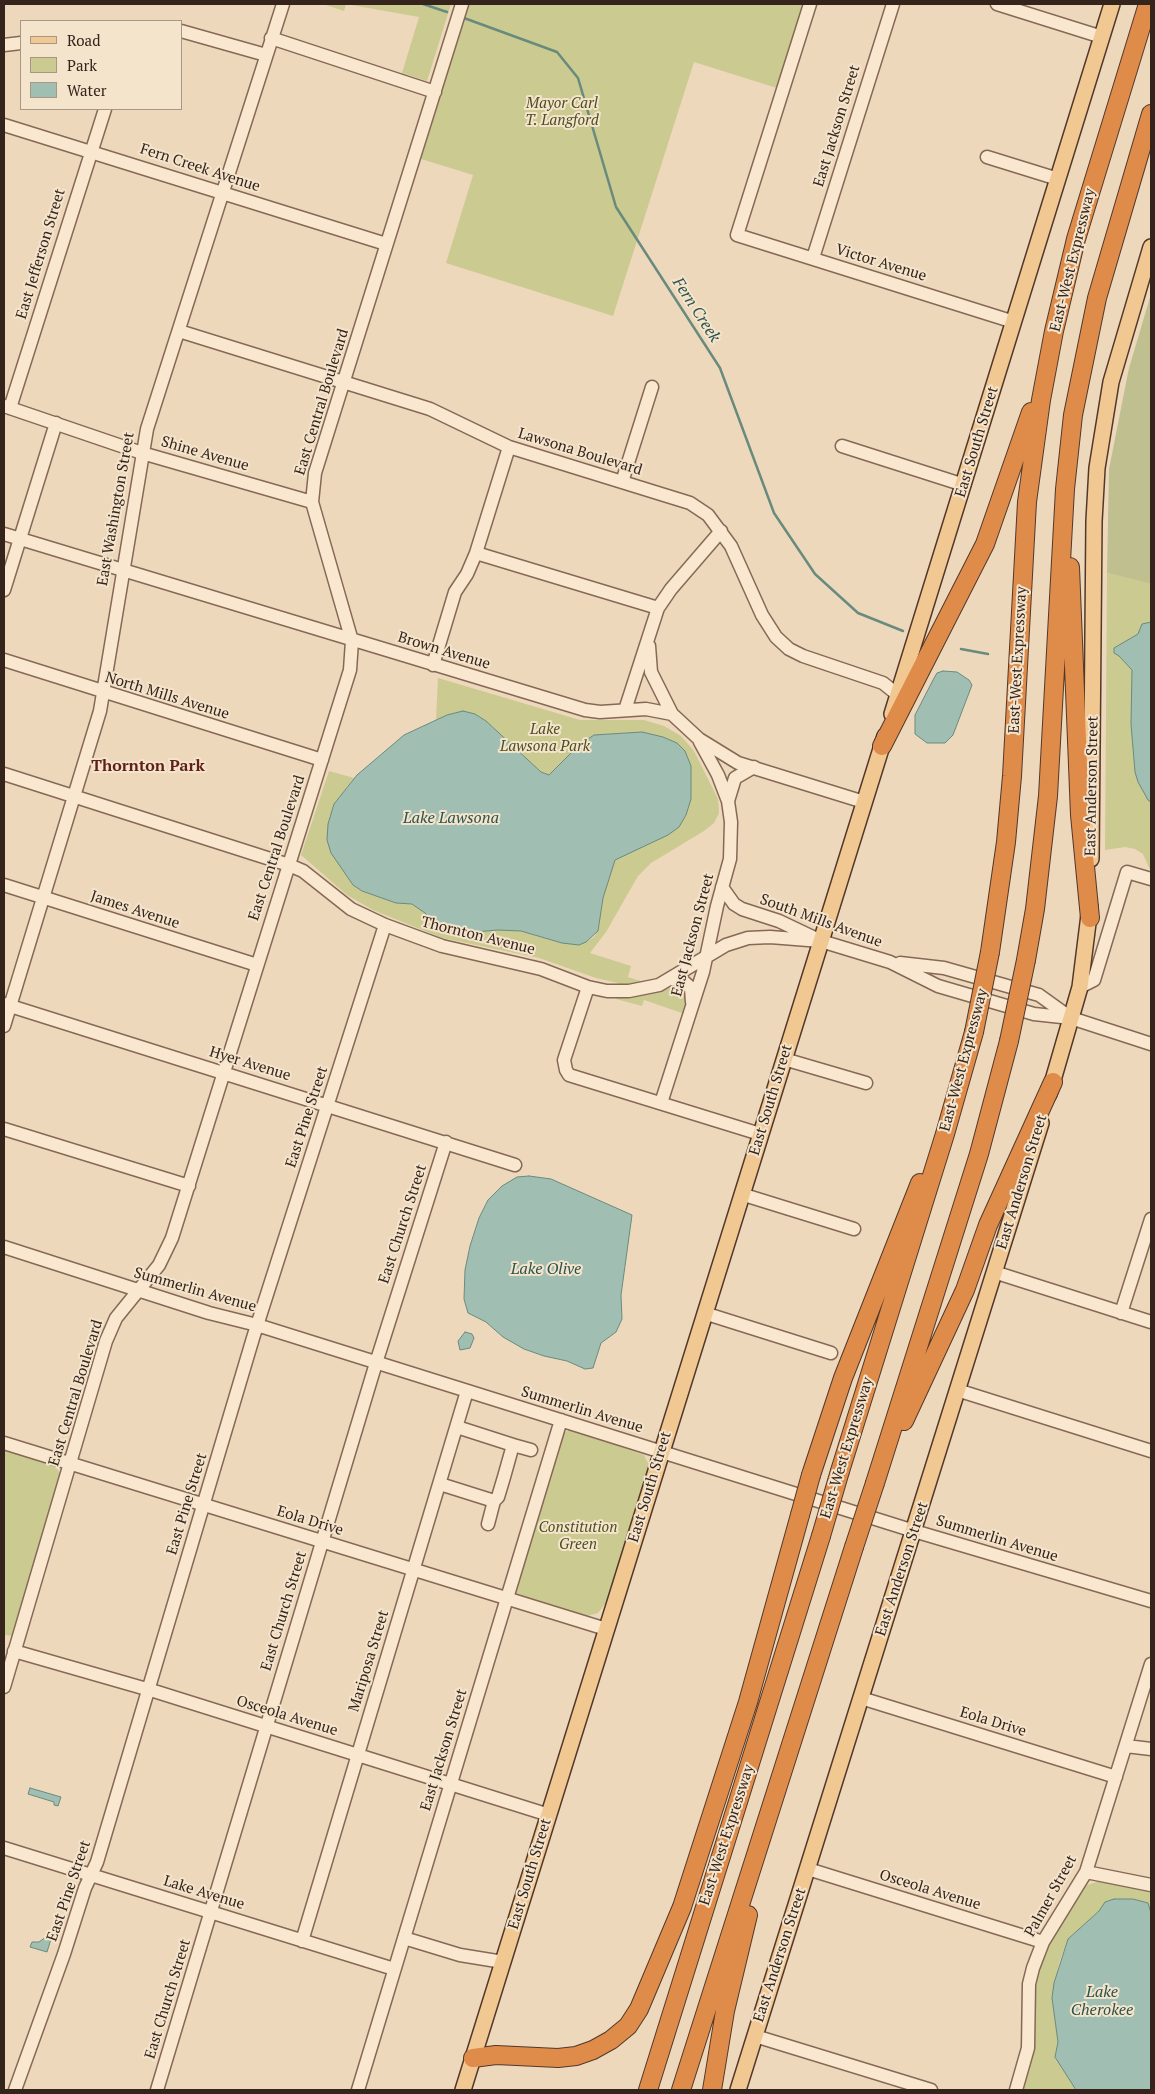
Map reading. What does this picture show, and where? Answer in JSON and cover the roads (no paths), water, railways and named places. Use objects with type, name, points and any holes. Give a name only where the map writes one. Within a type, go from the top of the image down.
[{"type":"highway","name":"East-West Expressway","points":[[648,2090],[945,1134],[974,1032],[990,952],[1006,842],[1012,776],[1027,502],[1047,367],[1076,239],[1148,4]]},
{"type":"highway","points":[[680,2090],[982,1144],[1009,1041],[1035,910],[1048,796],[1065,489],[1074,415],[1097,298],[1151,114]]},
{"type":"highway","points":[[1097,298],[1151,147]]},
{"type":"highway","points":[[882,746],[985,544],[1047,367]]},
{"type":"highway","points":[[1065,489],[1080,815],[1090,918]]},
{"type":"highway","points":[[875,1483],[965,1290],[997,1201],[1053,1082]]},
{"type":"highway","points":[[473,2058],[496,2055],[558,2058],[576,2056],[612,2040],[628,2026],[639,2009],[682,1907],[748,1702],[811,1475],[843,1378],[912,1201],[945,1134]]},
{"type":"highway","points":[[712,2090],[725,2011],[751,1900],[753,1862]]},
{"type":"main road","name":"East South Street","points":[[462,2090],[964,485],[1112,4]]},
{"type":"main road","name":"East Anderson Street","points":[[738,2090],[914,1531],[1053,1082],[1080,987],[1090,918],[1094,520],[1097,468],[1111,382],[1151,247]]},
{"type":"street","name":"East Washington Street","points":[[4,1026],[7,1005],[43,898],[100,711],[142,453],[153,407],[283,4]]},
{"type":"street","name":"East Central Boulevard","points":[[4,1687],[110,1330],[126,1304],[159,1265],[166,1252],[189,1186],[350,670],[353,652],[352,641],[312,502],[315,473],[462,4]]},
{"type":"street","name":"Victor Avenue","points":[[810,4],[737,235],[1014,322]]},
{"type":"street","name":"East Jackson Street","points":[[813,258],[893,4]]},
{"type":"street","points":[[997,4],[1102,37]]},
{"type":"street","points":[[182,31],[266,55]]},
{"type":"street","points":[[272,38],[435,92]]},
{"type":"street","points":[[4,45],[20,43]]},
{"type":"street","name":"East Jefferson Street","points":[[7,407],[104,110]]},
{"type":"street","name":"Fern Creek Avenue","points":[[4,124],[386,244]]},
{"type":"street","points":[[987,157],[1058,179]]},
{"type":"street","name":"Lawsona Boulevard","points":[[179,331],[430,409],[508,446],[690,503],[708,515],[721,530],[731,546],[762,615],[776,637],[789,649],[803,656],[883,682],[898,695]]},
{"type":"street","points":[[622,482],[652,387]]},
{"type":"street","name":"Shine Avenue","points":[[7,407],[142,453],[312,502]]},
{"type":"street","points":[[4,590],[56,423]]},
{"type":"street","points":[[433,665],[455,592],[467,574],[476,553],[508,446]]},
{"type":"street","points":[[842,446],[964,485]]},
{"type":"street","points":[[624,710],[658,608],[671,589],[721,530]]},
{"type":"street","name":"Brown Avenue","points":[[4,534],[352,641],[585,710],[657,710],[672,714]]},
{"type":"street","points":[[476,553],[658,608]]},
{"type":"street","points":[[649,635],[651,672],[672,714],[699,739],[738,762],[864,802]]},
{"type":"street","name":"North Mills Avenue","points":[[4,660],[103,693],[322,760]]},
{"type":"street","name":"East Jackson Street","points":[[661,1103],[706,957],[730,859],[731,837],[728,801],[718,775],[699,739]]},
{"type":"street","name":"East Jackson Street","points":[[728,801],[734,778],[754,767]]},
{"type":"street","name":"Thornton Avenue","points":[[4,774],[289,865],[303,871],[351,909],[385,925],[442,946],[523,963],[588,987],[607,991],[629,991],[659,985],[673,979],[726,945],[755,937],[821,941]]},
{"type":"street","points":[[1080,987],[1094,980],[1127,872],[1151,879]]},
{"type":"street","name":"James Avenue","points":[[4,885],[257,965]]},
{"type":"street","name":"South Mills Avenue","points":[[722,887],[734,904],[742,910],[779,921],[821,941],[890,962],[938,986],[1034,1014],[1070,1018],[1151,1044]]},
{"type":"street","name":"East Pine Street","points":[[15,2090],[97,1862],[256,1325],[385,925]]},
{"type":"street","name":"South Mills Avenue","points":[[890,962],[944,968],[1039,995],[1070,1018]]},
{"type":"street","points":[[673,979],[683,981],[691,988],[693,995],[691,1007]]},
{"type":"street","points":[[588,987],[564,1060],[566,1070],[574,1077],[760,1134]]},
{"type":"street","name":"Hyer Avenue","points":[[7,1005],[515,1165]]},
{"type":"street","points":[[784,1058],[866,1084]]},
{"type":"street","points":[[4,1129],[189,1186]]},
{"type":"street","name":"East Church Street","points":[[157,2090],[376,1363],[446,1142]]},
{"type":"street","points":[[741,1194],[854,1229]]},
{"type":"street","points":[[1121,1313],[1151,1219]]},
{"type":"street","name":"Summerlin Avenue","points":[[4,1247],[138,1291],[256,1325],[914,1531],[1151,1601]]},
{"type":"street","points":[[994,1272],[1151,1322]]},
{"type":"street","points":[[704,1313],[831,1352]]},
{"type":"street","points":[[957,1390],[1151,1451]]},
{"type":"street","name":"Mariposa Street","points":[[302,1941],[467,1391]]},
{"type":"street","name":"East Jackson Street","points":[[358,2090],[561,1420]]},
{"type":"street","points":[[457,1427],[531,1450]]},
{"type":"street","name":"Eola Drive","points":[[4,1443],[506,1599],[606,1628]]},
{"type":"street","points":[[488,1524],[513,1445]]},
{"type":"street","points":[[440,1484],[494,1501]]},
{"type":"street","name":"Osceola Avenue","points":[[14,1651],[148,1689],[549,1815]]},
{"type":"street","name":"Palmer Street","points":[[1016,2090],[1028,2048],[1029,1984],[1043,1942],[1086,1872],[1151,1664]]},
{"type":"street","name":"Eola Drive","points":[[861,1698],[1116,1777]]},
{"type":"street","points":[[1126,1746],[1151,1749]]},
{"type":"street","name":"Lake Avenue","points":[[4,1848],[394,1969]]},
{"type":"street","name":"Osceola Avenue","points":[[808,1869],[1043,1942]]},
{"type":"street","points":[[1086,1872],[1151,1885]]},
{"type":"street","points":[[404,1938],[460,1956],[503,1962]]},
{"type":"street","points":[[755,2036],[931,2090]]},
{"type":"water","points":[[1151,622],[1151,802],[1138,782],[1135,772],[1131,724],[1132,670],[1114,653],[1114,648],[1138,634],[1142,624]]},
{"type":"water","points":[[943,671],[957,672],[969,680],[972,685],[953,735],[945,743],[927,743],[915,734],[915,715],[937,673]]},
{"type":"water","name":"Lake Lawsona","points":[[463,711],[475,714],[486,721],[541,772],[549,775],[579,745],[594,735],[642,732],[663,737],[677,743],[685,751],[691,766],[691,799],[686,815],[679,827],[668,835],[615,860],[603,898],[598,931],[586,942],[579,945],[562,943],[521,931],[498,930],[464,933],[450,931],[439,927],[425,913],[412,904],[396,903],[362,891],[353,885],[331,853],[327,840],[328,824],[334,804],[357,775],[404,735],[447,715]]},
{"type":"water","name":"Lake Olive","points":[[529,1176],[551,1179],[632,1215],[621,1295],[622,1319],[616,1332],[601,1343],[593,1368],[585,1369],[567,1361],[524,1349],[503,1337],[486,1322],[468,1313],[464,1299],[465,1270],[479,1218],[488,1200],[502,1186],[517,1177]]},
{"type":"water","points":[[465,1332],[472,1334],[474,1338],[470,1348],[460,1350],[458,1341]]},
{"type":"water","points":[[30,1788],[61,1797],[58,1806],[54,1805],[54,1802],[28,1794]]},
{"type":"water","name":"Lake Cherokee","points":[[1114,1899],[1133,1899],[1148,1903],[1151,1913],[1151,2090],[1076,2090],[1055,2057],[1058,2042],[1052,1998],[1054,1983],[1068,1939],[1099,1911],[1105,1902]]},
{"type":"water","points":[[46,1937],[51,1939],[47,1952],[30,1947],[32,1942],[39,1942]]},
{"type":"waterway","name":"Fern Creek","points":[[423,4],[447,12]]},
{"type":"waterway","name":"Fern Creek","points":[[464,18],[557,52],[578,78],[616,207],[720,368],[774,513],[815,574],[858,613],[903,631]]},
{"type":"waterway","name":"Fern Creek","points":[[961,649],[988,654]]},
{"type":"district","name":"Thornton Park","points":[[148,766]]},
{"type":"park label","name":"Mayor Carl T. Langford","points":[[562,112]]},
{"type":"park label","name":"Lake Lawsona Park","points":[[545,738]]},
{"type":"park label","name":"Constitution Green","points":[[578,1536]]}]
